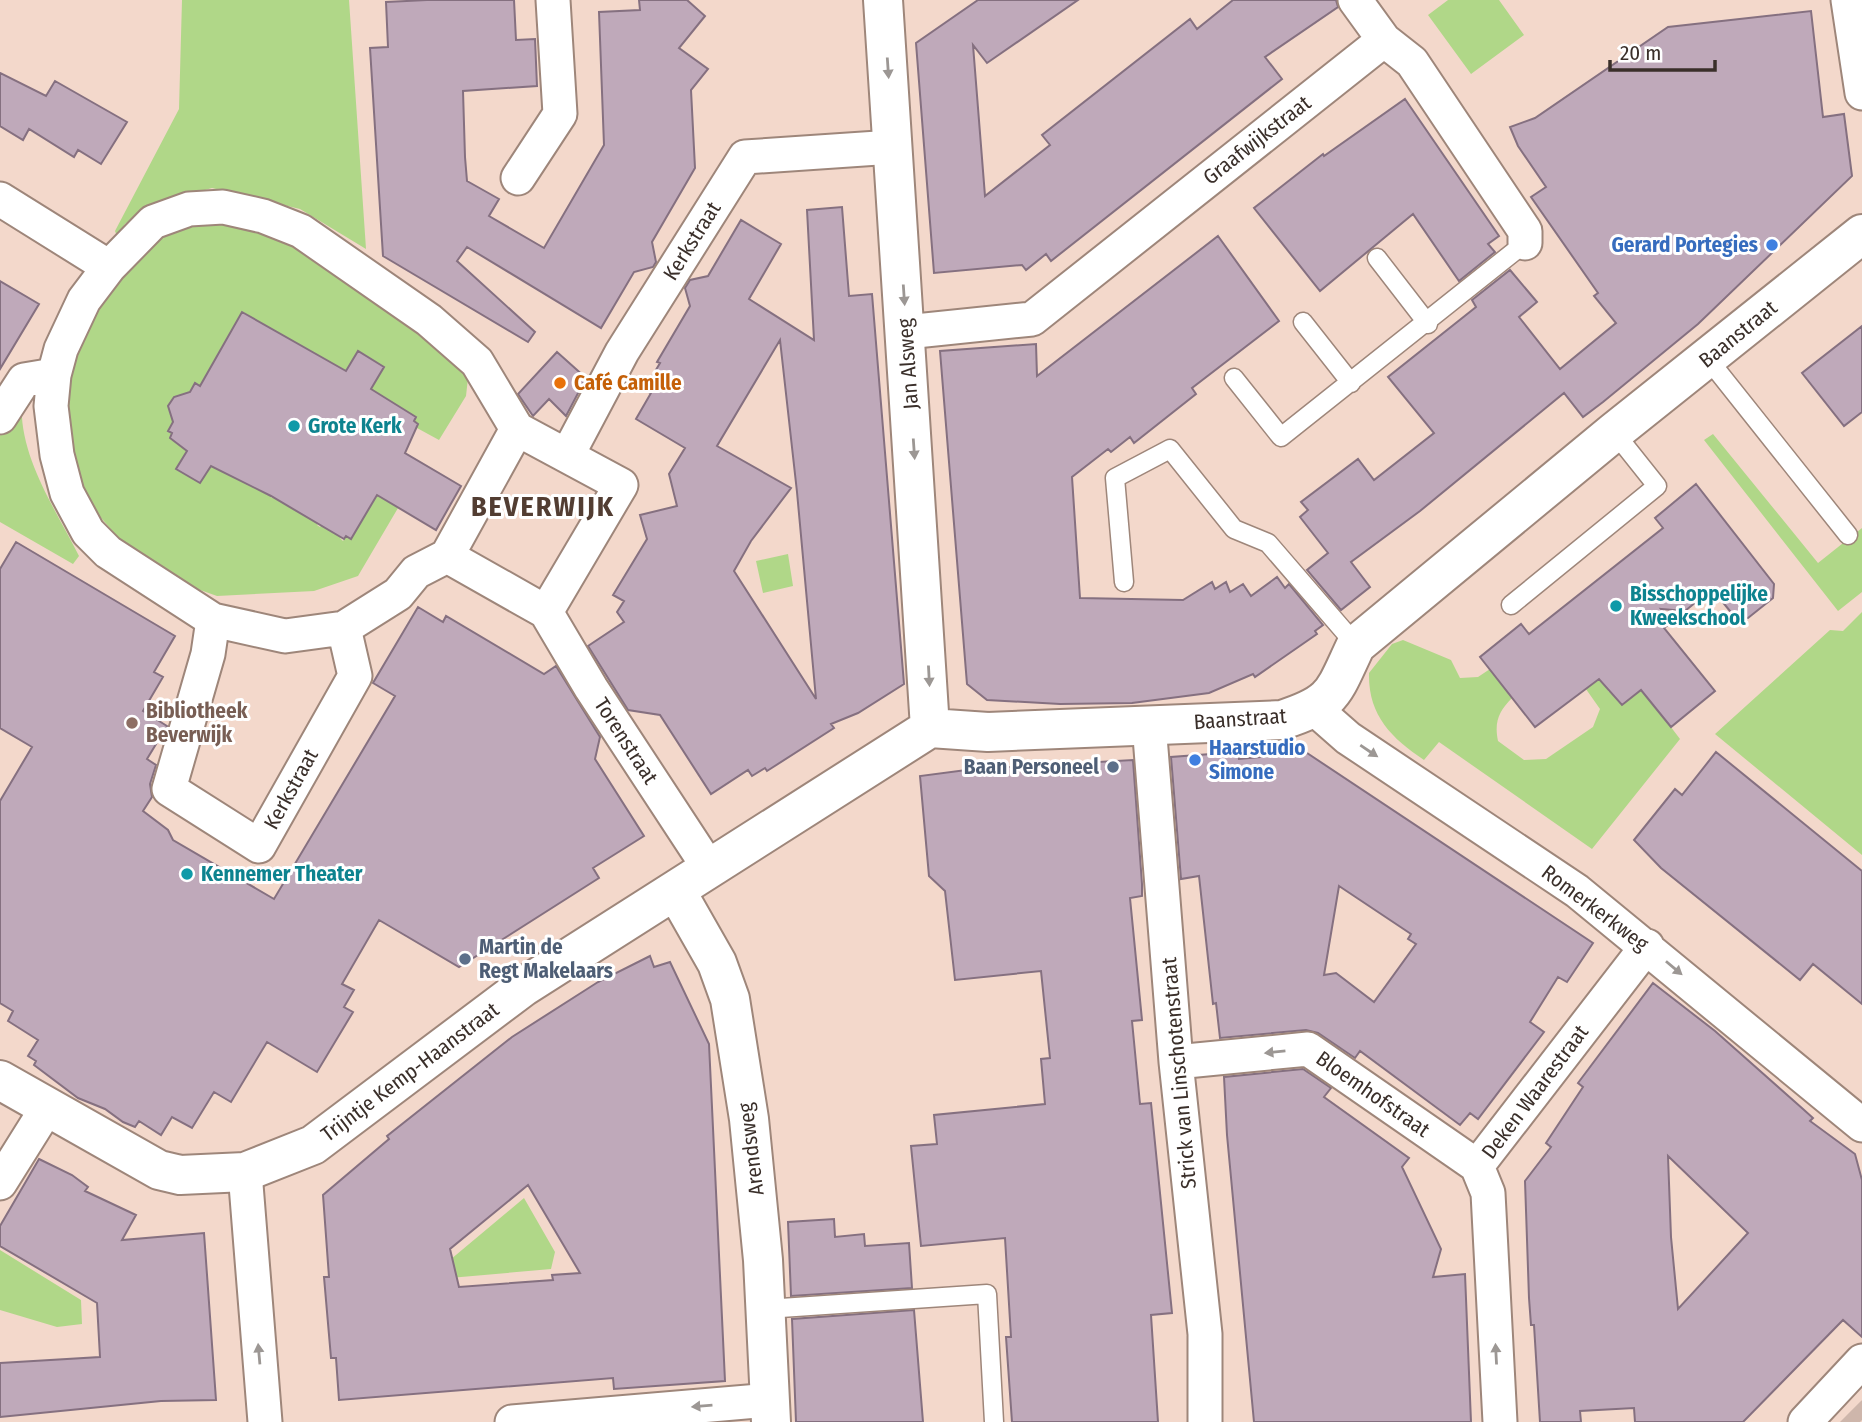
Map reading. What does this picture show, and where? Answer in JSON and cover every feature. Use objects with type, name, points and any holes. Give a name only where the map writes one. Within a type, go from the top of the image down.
[{"type":"street","points":[[518,178],[560,114],[553,0]]},
{"type":"street","name":"Jan Alsweg","points":[[883,0],[930,728]]},
{"type":"street","points":[[1355,0],[1384,40],[1412,62],[1525,231],[1525,243]]},
{"type":"street","points":[[1848,0],[1862,93]]},
{"type":"street","name":"Graafwijkstraat","points":[[906,332],[1032,319],[1384,40]]},
{"type":"street","name":"Kerkstraat","points":[[568,454],[622,352],[746,157],[893,148]]},
{"type":"street","points":[[0,199],[108,267]]},
{"type":"street","points":[[447,556],[546,612],[621,485],[568,454],[517,429],[477,362],[429,320],[301,231],[263,216],[223,208],[189,209],[153,222],[108,267],[73,321],[54,375],[51,406],[57,454],[67,493],[88,533],[108,552],[213,620],[285,636],[344,628],[398,594],[416,572],[447,556],[517,429]]},
{"type":"street","name":"Baanstraat","points":[[930,728],[988,732],[1282,720],[1315,709],[1328,699],[1356,645],[1614,432],[1862,234]]},
{"type":"street","points":[[0,416],[24,380],[54,375]]},
{"type":"street","name":"Torenstraat","points":[[546,612],[709,868]]},
{"type":"street","name":"Kerkstraat","points":[[213,620],[208,654],[169,789],[259,846],[355,676],[344,628]]},
{"type":"street","name":"Romerkerkweg","points":[[1315,709],[1348,737],[1577,891],[1862,1125]]},
{"type":"street","name":"Strick van Linschotenstraat","points":[[1149,724],[1176,1062],[1205,1334],[1202,1388],[1205,1422]]},
{"type":"street","points":[[709,868],[930,728]]},
{"type":"street","name":"Trijntje Kemp-Haanstraat","points":[[0,1080],[159,1170],[180,1175],[245,1172],[313,1145],[523,987],[709,868]]},
{"type":"street","name":"Arendsweg","points":[[676,891],[717,963],[730,999],[749,1118],[766,1309],[771,1411]]},
{"type":"street","name":"Deken Waarestraat","points":[[1500,1422],[1488,1193],[1478,1166],[1647,946]]},
{"type":"street","name":"Bloemhofstraat","points":[[1176,1062],[1308,1049],[1478,1166]]},
{"type":"street","points":[[0,1183],[47,1108]]},
{"type":"street","points":[[245,1172],[265,1422]]},
{"type":"street","points":[[1805,1422],[1840,1403],[1862,1361]]},
{"type":"street","points":[[512,1422],[771,1411]]},
{"type":"lane","points":[[1234,378],[1281,437],[1427,324],[1525,243]]},
{"type":"lane","points":[[1377,258],[1427,324]]},
{"type":"lane","points":[[1303,322],[1351,383]]},
{"type":"lane","points":[[1708,359],[1848,535]]},
{"type":"lane","points":[[1511,605],[1657,486],[1614,432]]},
{"type":"lane","points":[[1124,582],[1115,478],[1170,449],[1234,529],[1268,543],[1356,645]]},
{"type":"lane","points":[[766,1309],[987,1294],[994,1422]]},
{"type":"green space","points":[[182,0],[349,0],[366,249],[300,209],[212,188],[149,206],[125,224],[117,236],[115,231],[179,109]]},
{"type":"green space","points":[[1448,0],[1499,0],[1524,35],[1471,74],[1428,15]]},
{"type":"green space","points":[[186,223],[239,226],[298,249],[330,267],[392,311],[468,378],[466,396],[439,440],[417,428],[413,415],[368,388],[384,367],[358,351],[347,375],[243,312],[200,386],[196,383],[191,401],[181,395],[174,397],[168,406],[170,414],[180,419],[174,430],[170,427],[168,430],[172,433],[170,438],[191,445],[177,469],[200,483],[215,459],[273,493],[271,498],[276,495],[296,507],[294,511],[299,509],[320,521],[317,525],[320,527],[323,522],[342,534],[340,538],[343,541],[346,536],[351,539],[373,491],[398,508],[358,576],[314,591],[217,596],[189,586],[123,543],[88,503],[70,447],[67,361],[99,299],[150,245],[169,230]]},
{"type":"green space","points":[[22,402],[22,422],[32,462],[79,556],[73,564],[0,522],[0,436]]},
{"type":"green space","points":[[1713,434],[1818,563],[1862,528],[1862,592],[1838,611],[1704,440]]},
{"type":"green space","points":[[788,554],[793,586],[763,593],[756,561]]},
{"type":"green space","points":[[1862,612],[1862,855],[1715,734],[1830,630],[1843,631]]},
{"type":"green space","points":[[1403,640],[1451,660],[1460,678],[1478,677],[1490,669],[1512,698],[1499,717],[1498,741],[1524,760],[1546,759],[1593,727],[1600,709],[1581,682],[1595,670],[1609,692],[1649,683],[1655,706],[1680,739],[1592,849],[1439,742],[1424,760],[1392,734],[1377,713],[1369,673],[1392,644]]},
{"type":"green space","points":[[524,1198],[555,1252],[551,1269],[438,1279],[438,1270]]},
{"type":"green space","points":[[0,1250],[81,1300],[82,1324],[57,1327],[0,1310]]},
{"type":"building","points":[[514,0],[516,40],[535,39],[537,86],[463,91],[465,157],[467,181],[499,199],[489,216],[544,248],[604,145],[599,12],[640,10],[639,0],[687,0],[705,16],[679,48],[708,69],[691,90],[695,168],[652,242],[656,262],[653,267],[634,272],[601,328],[467,247],[457,261],[535,332],[528,342],[383,256],[370,48],[388,47],[386,2]]},
{"type":"building","points":[[978,0],[1078,0],[987,63],[973,45],[985,196],[1050,145],[1042,135],[1190,19],[1197,29],[1233,0],[1336,0],[1338,7],[1265,57],[1282,79],[1051,261],[1046,254],[1026,270],[1022,265],[934,273],[916,43]]},
{"type":"building","points":[[1811,11],[1823,117],[1844,114],[1852,176],[1698,324],[1603,402],[1583,417],[1564,393],[1420,511],[1351,562],[1370,587],[1341,610],[1307,570],[1328,553],[1300,517],[1308,510],[1301,502],[1358,459],[1374,480],[1434,433],[1388,377],[1476,307],[1472,300],[1510,270],[1537,302],[1519,317],[1560,369],[1616,323],[1594,296],[1598,293],[1531,197],[1546,187],[1518,146],[1510,127],[1535,118],[1668,27]]},
{"type":"building","points":[[0,73],[46,96],[55,81],[127,122],[101,164],[78,150],[74,157],[29,129],[23,140],[0,126]]},
{"type":"building","points":[[1405,99],[1499,236],[1488,244],[1495,252],[1459,281],[1413,214],[1320,291],[1254,208],[1323,154],[1324,156]]},
{"type":"building","points":[[842,207],[849,296],[872,294],[904,684],[858,713],[831,724],[834,728],[767,771],[765,768],[752,776],[748,770],[711,794],[660,715],[628,710],[588,646],[624,622],[617,612],[624,601],[613,595],[647,539],[640,515],[677,506],[669,474],[685,448],[636,419],[651,393],[644,390],[660,363],[657,362],[690,306],[685,288],[690,280],[708,276],[741,220],[781,244],[749,299],[814,340],[807,210]],"holes":[[[780,340],[816,699],[734,571],[751,541],[791,488],[717,446]]]},
{"type":"building","points":[[1218,236],[1279,321],[1192,388],[1196,394],[1134,443],[1130,437],[1111,452],[1108,449],[1072,477],[1080,598],[1183,600],[1212,582],[1215,589],[1226,582],[1230,592],[1243,584],[1251,596],[1277,577],[1285,588],[1289,584],[1323,625],[1315,631],[1317,634],[1255,677],[1253,674],[1209,693],[1132,703],[1060,704],[987,700],[967,684],[940,351],[1036,344],[1037,376]]},
{"type":"building","points":[[0,281],[39,304],[0,369]]},
{"type":"building","name":"Grote Kerk","points":[[242,312],[346,371],[358,351],[384,367],[371,389],[416,417],[414,421],[418,424],[405,453],[461,486],[436,530],[377,495],[351,539],[346,536],[344,539],[271,496],[211,466],[200,483],[176,469],[187,451],[170,438],[172,433],[168,431],[173,422],[168,406],[174,397],[190,392],[195,383],[200,386]]},
{"type":"building","points":[[1862,326],[1862,412],[1844,426],[1802,373]]},
{"type":"building","name":"Café Camille","points":[[557,352],[586,378],[566,416],[549,399],[533,416],[518,394]]},
{"type":"building","name":"Bisschoppelijke Kweekschool","points":[[1696,484],[1774,584],[1773,598],[1748,618],[1734,616],[1712,589],[1685,611],[1661,609],[1672,622],[1664,628],[1715,691],[1671,727],[1641,690],[1622,705],[1599,679],[1535,727],[1480,657],[1521,624],[1529,634],[1663,528],[1655,518]]},
{"type":"building","points":[[16,542],[175,636],[154,672],[163,677],[143,711],[167,726],[147,759],[156,765],[150,784],[152,797],[143,811],[168,830],[173,840],[274,899],[395,696],[373,683],[418,607],[443,622],[446,616],[544,674],[556,666],[600,737],[595,759],[644,836],[593,868],[599,878],[459,967],[379,920],[342,984],[354,990],[344,1007],[353,1012],[317,1072],[267,1042],[231,1102],[214,1092],[192,1128],[172,1117],[161,1135],[139,1121],[135,1127],[123,1122],[105,1109],[78,1098],[34,1065],[36,1061],[28,1056],[38,1040],[8,1021],[13,1011],[0,1003],[0,801],[32,747],[0,728],[0,569]]},
{"type":"building","points":[[1238,752],[1239,759],[1307,753],[1593,943],[1567,982],[1558,977],[1530,1022],[1544,1032],[1478,1119],[1470,1113],[1460,1125],[1360,1051],[1355,1058],[1318,1033],[1306,1030],[1220,1038],[1216,1003],[1213,1004],[1199,876],[1181,879],[1171,757]],"holes":[[[1339,886],[1411,934],[1408,939],[1416,944],[1374,1002],[1336,973],[1324,975]]]},
{"type":"building","points":[[1716,752],[1862,871],[1862,1004],[1813,964],[1800,980],[1661,868],[1634,840],[1675,789],[1682,795]]},
{"type":"building","points":[[1133,760],[1142,896],[1130,898],[1142,1020],[1132,1021],[1140,1104],[1151,1103],[1172,1313],[1151,1315],[1158,1422],[1012,1422],[1006,1337],[1011,1337],[1005,1238],[921,1246],[911,1146],[937,1144],[934,1115],[1045,1104],[1041,1059],[1050,1058],[1041,971],[955,980],[945,891],[929,876],[920,776],[974,769]]},
{"type":"building","points":[[650,956],[654,967],[670,962],[709,1044],[725,1381],[614,1389],[613,1378],[339,1400],[336,1358],[331,1358],[324,1277],[329,1277],[323,1195],[389,1139],[387,1136],[512,1037],[598,982]],"holes":[[[528,1185],[580,1273],[552,1275],[553,1280],[459,1287],[450,1249]]]},
{"type":"building","points":[[1653,983],[1715,1031],[1813,1118],[1810,1121],[1855,1154],[1862,1180],[1862,1337],[1843,1320],[1743,1422],[1635,1422],[1634,1408],[1580,1411],[1581,1422],[1540,1422],[1534,1325],[1531,1325],[1529,1298],[1525,1181],[1551,1147],[1546,1143],[1583,1087],[1578,1083]],"holes":[[[1668,1156],[1748,1233],[1678,1309],[1671,1237]]]},
{"type":"building","points":[[1303,1069],[1331,1088],[1324,1097],[1409,1158],[1402,1167],[1441,1249],[1433,1277],[1465,1274],[1471,1422],[1254,1422],[1224,1077]]},
{"type":"building","points":[[39,1159],[72,1175],[88,1187],[85,1191],[136,1215],[122,1240],[204,1233],[216,1400],[161,1401],[0,1417],[0,1363],[100,1357],[97,1303],[0,1246],[0,1226]]},
{"type":"building","points":[[834,1219],[835,1237],[864,1234],[865,1246],[909,1243],[912,1288],[791,1296],[788,1222]]},
{"type":"building","points":[[914,1310],[923,1422],[796,1422],[792,1319]]},
{"type":"tunnel","points":[[1850,1412],[1860,1422]]},
{"type":"place","name":"Gerard Portegies","points":[[1772,245]]},
{"type":"place","name":"Café Camille","points":[[560,383]]},
{"type":"place","name":"Grote Kerk","points":[[294,426]]},
{"type":"place","name":"Bisschoppelijke Kweekschool","points":[[1616,606]]},
{"type":"place","name":"Bibliotheek Beverwijk","points":[[132,723]]},
{"type":"place","name":"Haarstudio Simone","points":[[1195,760]]},
{"type":"place","name":"Baan Personeel","points":[[1113,767]]},
{"type":"place","name":"Kennemer Theater","points":[[187,874]]},
{"type":"place","name":"Martin de Regt Makelaars","points":[[465,959]]},
{"type":"district","name":"BEVERWIJK","points":[[543,506]]}]
